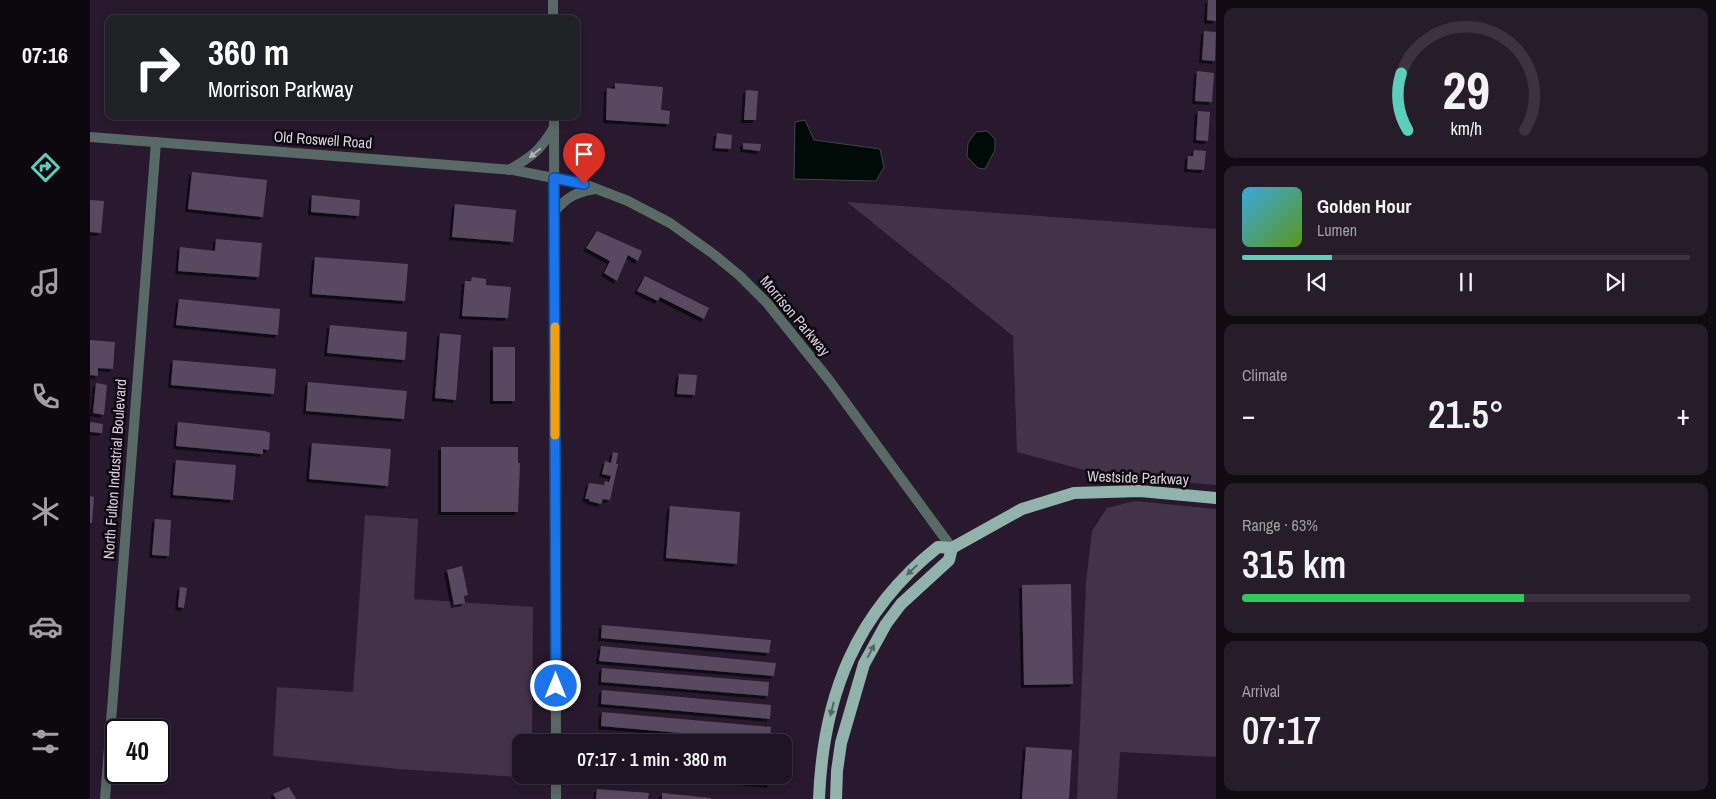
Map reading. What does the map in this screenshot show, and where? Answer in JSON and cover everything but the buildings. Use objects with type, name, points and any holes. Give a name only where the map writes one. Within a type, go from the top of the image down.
[{"type":"main road","name":"Westside Parkway","points":[[819,799],[820,769],[825,739],[840,682],[852,650],[872,615],[905,576],[938,547],[952,548],[1022,509],[1074,493],[1140,491],[1216,498]]},
{"type":"main road","name":"Westside Parkway","points":[[836,799],[837,771],[842,743],[864,664],[886,624],[901,604],[949,560],[952,548]]},
{"type":"street","points":[[553,0],[553,15]]},
{"type":"street","points":[[554,120],[556,734]]},
{"type":"street","points":[[509,170],[531,157],[542,147],[554,128]]},
{"type":"street","name":"Old Roswell Road","points":[[90,137],[509,170],[554,178]]},
{"type":"street","name":"North Fulton Industrial Boulevard","points":[[105,799],[156,142]]},
{"type":"street","name":"Morrison Parkway","points":[[554,178],[598,189],[628,201],[670,223],[733,270],[766,302],[829,380],[952,548]]},
{"type":"street","points":[[554,212],[566,198],[577,192],[598,189]]},
{"type":"street","points":[[556,784],[556,799]]},
{"type":"shaded area","points":[[805,120],[814,140],[880,149],[884,167],[876,181],[794,179],[795,122]]},
{"type":"shaded area","points":[[987,131],[995,139],[995,150],[985,169],[978,168],[967,157],[968,143],[976,132]]},
{"type":"shaded area","points":[[847,202],[1216,229],[1216,485],[1103,475],[1017,452],[1013,336]]},
{"type":"shaded area","points":[[1135,501],[1216,509],[1216,757],[1120,752],[1117,799],[1077,799],[1086,583],[1092,531],[1107,508]]},
{"type":"shaded area","points":[[365,515],[418,519],[414,599],[533,607],[532,734],[512,734],[512,777],[399,769],[273,756],[277,687],[353,692]]},
{"type":"slow traffic","points":[[555,327],[555,435]]},
{"type":"route","points":[[556,686],[554,178],[584,184]]}]
